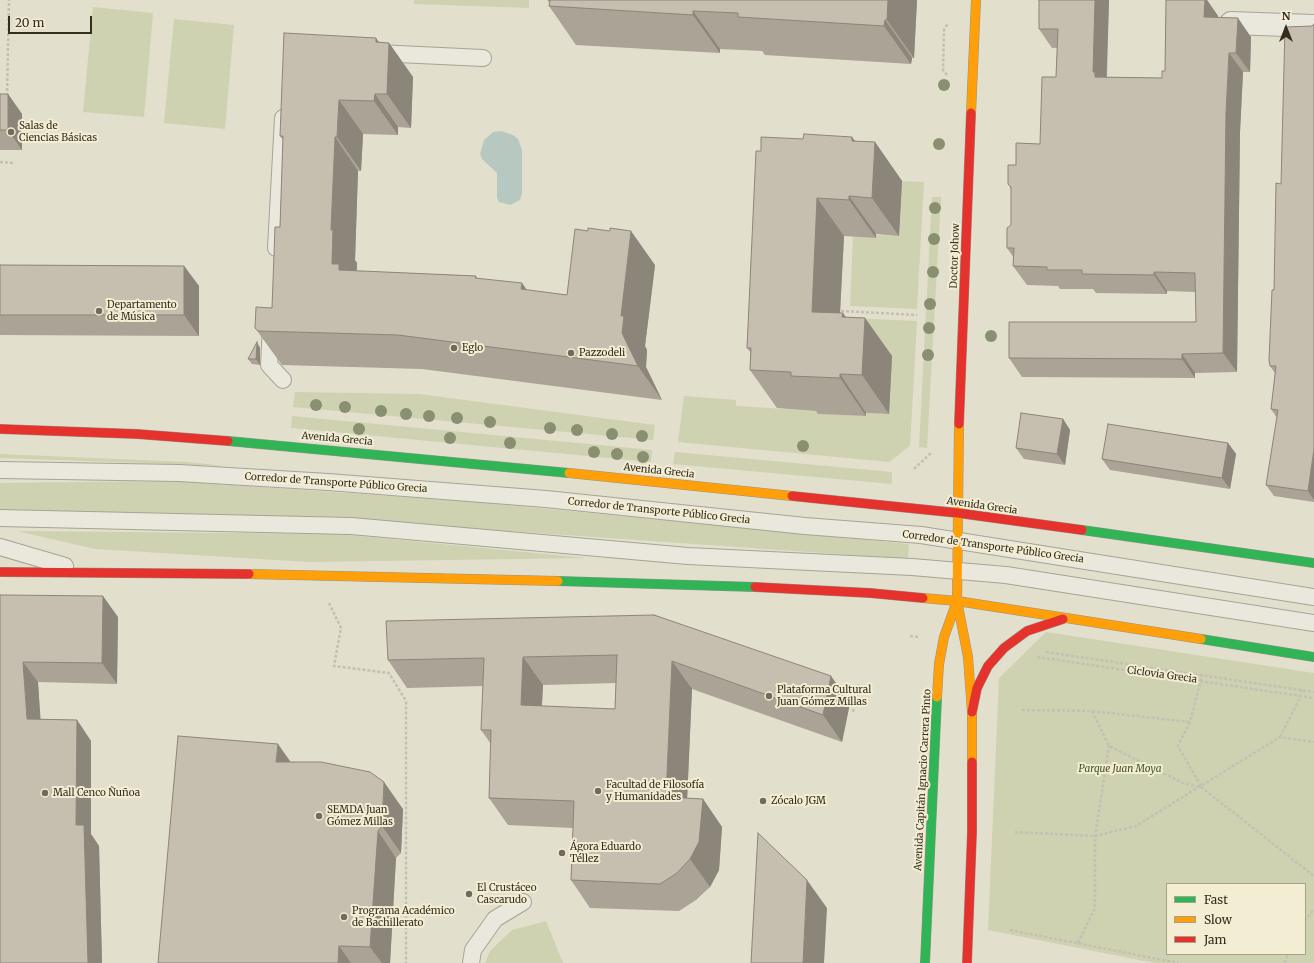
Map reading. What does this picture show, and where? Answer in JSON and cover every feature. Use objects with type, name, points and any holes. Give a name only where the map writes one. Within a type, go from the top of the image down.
[{"type":"main road","name":"Doctor Johow","points":[[958,513],[958,451],[976,0]]},
{"type":"main road","name":"Avenida Grecia","points":[[0,429],[137,434],[276,444],[958,513],[1314,563]]},
{"type":"main road","name":"Avenida Capitán Ignacio Carrera Pinto","points":[[958,513],[957,601],[968,657],[972,712],[972,832],[967,963]]},
{"type":"main road","points":[[0,572],[316,574],[683,584],[877,594],[957,601],[1314,657]]},
{"type":"main road","name":"Avenida Capitán Ignacio Carrera Pinto","points":[[925,963],[939,664],[944,637],[957,601]]},
{"type":"main road","points":[[972,712],[980,683],[988,666],[1004,648],[1027,631],[1047,622],[1068,618]]},
{"type":"street","points":[[1231,23],[1314,26]]},
{"type":"lane","points":[[365,53],[483,58]]},
{"type":"lane","points":[[275,264],[284,105]]},
{"type":"lane","points":[[272,312],[269,365],[284,380]]},
{"type":"lane","name":"Corredor de Transporte Público Grecia","points":[[0,470],[179,473],[328,482],[546,499],[957,540],[1314,597]]},
{"type":"lane","points":[[0,518],[351,526],[688,556],[957,571],[1006,575],[1314,623]]},
{"type":"lane","points":[[0,547],[57,566],[112,572]]},
{"type":"lane","points":[[470,963],[473,950],[495,919],[523,902]]},
{"type":"path","points":[[6,102],[9,0]]},
{"type":"path","points":[[0,162],[13,162]]},
{"type":"path","points":[[841,311],[917,315]]},
{"type":"path","points":[[328,603],[341,628],[334,666],[389,674],[406,701],[406,963]]},
{"type":"path","points":[[1040,651],[1314,692]]},
{"type":"path","name":"Ciclovia Grecia","points":[[1032,656],[1314,698]]},
{"type":"path","points":[[1202,675],[1190,722],[1178,746],[1201,787],[1314,876]]},
{"type":"path","points":[[853,712],[859,683]]},
{"type":"path","points":[[1015,832],[1095,836],[1136,826],[1280,737],[1301,696],[1302,690]]},
{"type":"path","points":[[1022,710],[1092,711],[1190,722]]},
{"type":"path","points":[[1078,943],[1095,908],[1095,836],[1109,746],[1092,711]]},
{"type":"path","points":[[1280,737],[1314,742]]},
{"type":"path","points":[[1109,746],[1183,783],[1201,787]]},
{"type":"path","points":[[1306,920],[1314,909]]},
{"type":"path","points":[[1010,930],[1178,963]]},
{"type":"green space","points":[[414,0],[529,0],[529,8],[414,4]]},
{"type":"green space","points":[[93,7],[153,13],[144,117],[83,112]]},
{"type":"green space","points":[[174,19],[234,25],[225,129],[164,123]]},
{"type":"green space","points":[[902,181],[924,182],[917,309],[850,306],[853,234],[862,237],[876,238],[876,235],[899,236]]},
{"type":"green space","points":[[932,197],[941,197],[927,448],[919,447]]},
{"type":"green space","points":[[850,318],[917,321],[910,446],[889,462],[678,442],[684,396],[736,400],[736,406],[818,411],[818,414],[866,416],[867,413],[889,414]]},
{"type":"green space","points":[[295,392],[419,394],[655,425],[653,440],[293,407]]},
{"type":"green space","points":[[292,416],[652,450],[651,462],[291,428]]},
{"type":"green space","points":[[675,452],[892,472],[892,484],[673,464]]},
{"type":"green space","points":[[0,454],[188,462],[226,466],[0,458]]},
{"type":"green space","points":[[174,481],[477,502],[909,544],[908,559],[337,519],[0,510],[0,483]]},
{"type":"green space","points":[[17,531],[338,534],[587,558],[309,562],[95,549]]},
{"type":"green space","name":"Parque Juan Moya","points":[[1046,632],[1314,673],[1314,963],[1154,963],[988,930],[999,678]]},
{"type":"green space","points":[[546,921],[563,963],[485,963],[490,951],[512,930]]},
{"type":"shaded area","points":[[501,131],[513,135],[518,139],[522,150],[522,193],[520,200],[510,205],[499,202],[497,198],[497,173],[482,159],[480,154],[484,140],[493,132]]},
{"type":"building","points":[[550,0],[888,0],[887,20],[885,20],[884,26],[738,17],[738,13],[693,11],[693,15],[549,6]]},
{"type":"building","points":[[1039,0],[1095,0],[1093,72],[1095,72],[1095,77],[1162,78],[1162,71],[1165,71],[1166,0],[1205,0],[1204,17],[1238,18],[1236,53],[1229,53],[1226,113],[1223,353],[1182,354],[1182,359],[1009,358],[1009,322],[1196,322],[1195,273],[1154,272],[1154,275],[1082,274],[1082,270],[1047,270],[1047,267],[1013,266],[1014,248],[1007,248],[1007,228],[1011,225],[1011,187],[1008,184],[1008,165],[1016,165],[1016,143],[1040,144],[1042,77],[1056,77],[1058,29],[1039,29]]},
{"type":"building","points":[[1314,24],[1314,449],[1308,491],[1266,485],[1278,410],[1271,409],[1276,366],[1270,366],[1269,360],[1272,290],[1274,290],[1276,183],[1281,184],[1285,27],[1312,26]]},
{"type":"building","points":[[284,33],[376,38],[376,42],[389,43],[387,94],[375,94],[374,101],[339,100],[337,137],[335,137],[331,230],[333,230],[332,264],[339,264],[339,270],[476,276],[475,278],[522,283],[521,289],[567,295],[575,229],[588,231],[588,228],[610,231],[610,228],[631,231],[621,316],[624,316],[622,333],[638,366],[398,335],[258,331],[255,328],[256,307],[272,308],[275,227],[280,227],[283,136],[280,136]]},
{"type":"building","points":[[0,94],[8,94],[8,130],[0,130]]},
{"type":"building","points":[[804,134],[852,137],[852,141],[875,142],[872,198],[849,196],[849,200],[817,198],[812,312],[843,313],[842,317],[865,318],[862,375],[840,374],[840,378],[791,376],[791,372],[750,370],[751,348],[747,348],[756,151],[761,151],[761,137],[803,139]]},
{"type":"building","points":[[0,265],[184,266],[184,315],[0,315]]},
{"type":"building","points":[[257,342],[256,359],[248,359]]},
{"type":"building","points":[[1021,413],[1063,419],[1057,454],[1016,448]]},
{"type":"building","points":[[1108,424],[1228,443],[1222,478],[1102,459]]},
{"type":"building","name":"Mall Cenco Ñuñoa","points":[[0,595],[103,596],[102,663],[23,662],[27,719],[77,720],[76,825],[84,825],[88,963],[0,963]]},
{"type":"building","points":[[654,615],[831,676],[823,715],[672,661],[666,797],[703,799],[699,842],[690,859],[677,873],[660,884],[571,880],[574,801],[489,798],[491,730],[481,730],[484,658],[388,660],[386,621]],"holes":[[[617,655],[615,709],[521,705],[523,657]]]},
{"type":"building","points":[[178,736],[278,744],[276,762],[321,762],[370,772],[384,782],[382,826],[378,831],[370,947],[339,946],[338,963],[158,963]]},
{"type":"building","points":[[758,833],[807,880],[803,963],[751,963]]},
{"type":"traffic: fast","points":[[228,441],[569,473]]},
{"type":"traffic: fast","points":[[1082,530],[1314,563]]},
{"type":"traffic: fast","points":[[558,581],[755,587]]},
{"type":"traffic: fast","points":[[1201,639],[1314,657]]},
{"type":"traffic: fast","points":[[925,963],[937,697]]},
{"type":"traffic: slow","points":[[971,113],[976,0]]},
{"type":"traffic: slow","points":[[959,424],[957,601],[968,657],[972,712],[972,762]]},
{"type":"traffic: slow","points":[[569,473],[792,496]]},
{"type":"traffic: slow","points":[[249,574],[558,581]]},
{"type":"traffic: slow","points":[[923,598],[957,601],[1201,639]]},
{"type":"traffic: slow","points":[[937,697],[939,664],[944,637],[957,601]]},
{"type":"traffic: jam","points":[[959,424],[971,113]]},
{"type":"traffic: jam","points":[[0,429],[137,434],[228,441]]},
{"type":"traffic: jam","points":[[792,496],[958,513],[1082,530]]},
{"type":"traffic: jam","points":[[0,572],[249,574]]},
{"type":"traffic: jam","points":[[755,587],[870,593],[923,598]]},
{"type":"traffic: jam","points":[[972,712],[977,688],[988,666],[1004,648],[1027,631],[1063,619]]},
{"type":"traffic: jam","points":[[967,963],[972,832],[972,762]]},
{"type":"place","name":"Salas de Ciencias Básicas","points":[[11,132]]},
{"type":"place","name":"Departamento de Música","points":[[99,311]]},
{"type":"place","name":"Eglo","points":[[454,348]]},
{"type":"place","name":"Pazzodeli","points":[[571,353]]},
{"type":"place","name":"Plataforma Cultural Juan Gómez Millas","points":[[769,696]]},
{"type":"place","name":"Facultad de Filosofía y Humanidades","points":[[598,791]]},
{"type":"place","name":"Mall Cenco Ñuñoa","points":[[45,793]]},
{"type":"place","name":"Zócalo JGM","points":[[763,801]]},
{"type":"place","name":"SEMDA Juan Gómez Millas","points":[[319,816]]},
{"type":"place","name":"Ágora Eduardo Téllez","points":[[562,853]]},
{"type":"place","name":"El Crustáceo Cascarudo","points":[[469,894]]},
{"type":"place","name":"Programa Académico de Bachillerato","points":[[344,917]]}]
